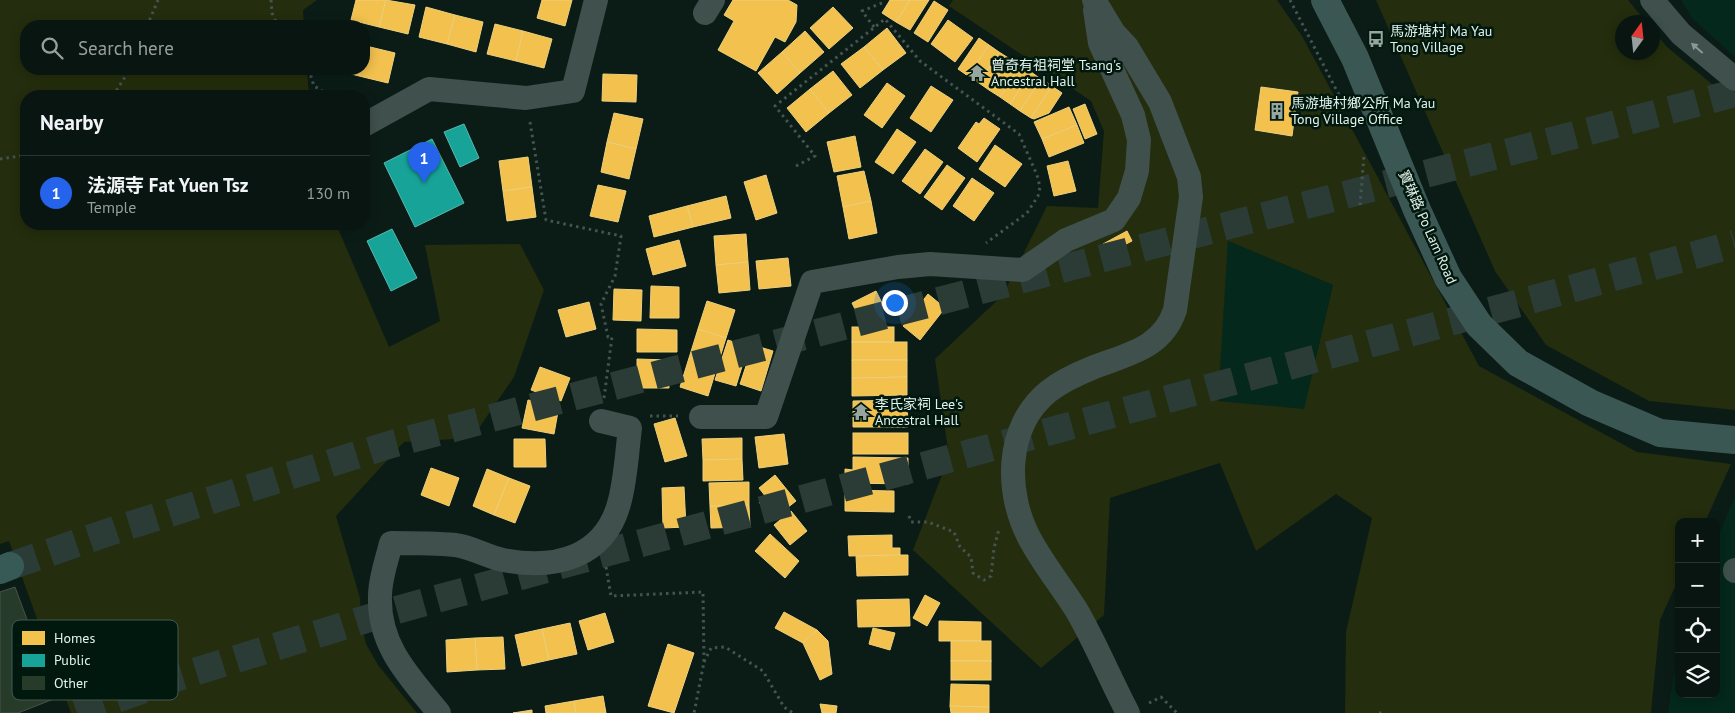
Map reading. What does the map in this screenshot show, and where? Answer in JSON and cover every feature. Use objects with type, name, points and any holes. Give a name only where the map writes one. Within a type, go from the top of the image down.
[{"type":"main road","name":"寶琳路 Po Lam Road","points":[[1325,0],[1355,58],[1417,210],[1448,278],[1478,324],[1518,363],[1590,404],[1660,433],[1735,440]]},
{"type":"street","points":[[370,122],[429,90],[526,98],[573,91],[596,0]]},
{"type":"street","points":[[1652,0],[1681,34],[1735,79]]},
{"type":"street","points":[[701,417],[766,417],[812,282],[898,267],[930,264],[1023,270],[1066,240],[1114,220],[1129,198],[1137,171],[1139,140],[1133,115],[1100,43],[1094,2]]},
{"type":"street","points":[[1094,2],[1127,47],[1160,102],[1189,177],[1190,197],[1175,310],[1163,334],[1152,344],[1071,377],[1048,392],[1029,414],[1015,444],[1012,479],[1018,509],[1030,540],[1077,612],[1127,713]]},
{"type":"street","points":[[439,713],[397,662],[386,640],[381,619],[380,594],[391,543],[457,545],[501,560],[545,564],[567,560],[584,552],[601,539],[620,502],[630,428],[601,421]]},
{"type":"path","points":[[149,20],[158,0]]},
{"type":"path","points":[[271,0],[272,13],[275,20]]},
{"type":"path","points":[[874,27],[862,11],[882,2],[882,0]]},
{"type":"path","points":[[1290,0],[1343,103]]},
{"type":"path","points":[[796,166],[815,156],[775,106],[884,19],[920,61],[1019,134],[1037,175],[1040,187],[1038,196],[1027,213],[955,266]]},
{"type":"path","points":[[117,90],[126,75]]},
{"type":"path","points":[[312,75],[314,86],[321,90]]},
{"type":"path","points":[[526,98],[546,220],[621,236],[616,276],[601,304],[608,337],[612,337],[601,421]]},
{"type":"path","points":[[1360,205],[1365,146]]},
{"type":"path","points":[[0,159],[20,156]]},
{"type":"path","points":[[630,428],[650,432],[646,416],[701,417]]},
{"type":"path","points":[[909,516],[911,522],[928,522],[954,532],[960,547],[971,557],[973,573],[984,580],[991,576],[994,548],[1000,527]]},
{"type":"path","points":[[601,539],[611,596],[702,592],[704,662],[694,713]]},
{"type":"path","points":[[704,662],[711,648],[725,647],[763,671],[784,708],[793,713]]},
{"type":"path","points":[[1127,713],[1162,696],[1177,713]]},
{"type":"path","points":[[1379,713],[1384,713]]},
{"type":"shaded area","points":[[0,0],[317,0],[303,10],[304,20],[20,20],[20,75],[307,75],[309,90],[20,90],[20,230],[339,230],[389,347],[440,321],[425,245],[520,244],[544,290],[514,377],[472,438],[404,442],[336,516],[360,598],[361,622],[366,644],[378,665],[417,713],[71,713],[66,700],[178,700],[178,620],[37,620],[9,541],[0,544]]},
{"type":"shaded area","points":[[953,0],[1277,0],[1302,36],[1479,366],[1637,452],[1731,464],[1707,518],[1675,518],[1675,587],[1660,620],[1651,713],[1345,713],[1346,632],[1372,518],[1336,494],[1256,551],[1220,463],[1110,498],[1104,615],[1041,668],[913,550],[949,457],[935,359],[1003,295],[1047,206],[1098,208],[1104,131],[1091,101],[949,6]],"holes":[[[1262,87],[1298,93],[1292,135],[1256,130]],[[1228,241],[1333,285],[1304,409],[1218,401]]]},
{"type":"shaded area","points":[[1376,0],[1628,0],[1640,15],[1615,15],[1615,60],[1660,60],[1660,38],[1667,47],[1735,103],[1735,410],[1649,401],[1546,345],[1495,271]]},
{"type":"shaded area","points":[[1681,0],[1735,0],[1735,57],[1692,18]]},
{"type":"shaded area","points":[[1228,241],[1333,285],[1304,410],[1217,401]]},
{"type":"shaded area","points":[[1735,497],[1735,713],[1668,713],[1675,667],[1675,698],[1720,698],[1720,532]]},
{"type":"building: Homes","points":[[356,0],[386,0],[379,27],[370,25],[370,20],[351,20]]},
{"type":"building: Homes","points":[[386,0],[415,5],[408,34],[379,27]]},
{"type":"building: Homes","points":[[542,0],[572,0],[565,26],[537,18]]},
{"type":"building: Homes","points":[[733,0],[788,0],[797,5],[796,22],[785,42],[775,37],[756,71],[718,50],[734,21],[724,15]]},
{"type":"building: Homes","points":[[890,0],[910,0],[896,22],[882,13]]},
{"type":"building: Homes","points":[[910,0],[929,0],[910,30],[896,22]]},
{"type":"building: Homes","points":[[934,1],[948,10],[928,42],[914,33]]},
{"type":"building: Homes","points":[[426,7],[455,15],[447,44],[419,37]]},
{"type":"building: Homes","points":[[833,7],[853,28],[829,49],[810,28]]},
{"type":"building: Homes","points":[[455,15],[483,22],[476,52],[447,44]]},
{"type":"building: Homes","points":[[948,20],[973,38],[955,62],[931,44]]},
{"type":"building: Homes","points":[[495,24],[523,31],[516,61],[487,54]]},
{"type":"building: Homes","points":[[887,28],[906,53],[883,70],[864,47]]},
{"type":"building: Homes","points":[[523,31],[552,39],[544,68],[516,61]]},
{"type":"building: Homes","points":[[805,31],[824,52],[800,73],[782,52]]},
{"type":"building: Homes","points":[[979,38],[989,45],[968,76],[958,69]]},
{"type":"building: Homes","name":"曾奇有祖祠堂 Tsang's Ancestral Hall","points":[[989,45],[999,52],[979,83],[968,76]]},
{"type":"building: Homes","points":[[370,47],[395,53],[388,83],[359,76],[370,75]]},
{"type":"building: Homes","points":[[864,47],[883,70],[860,88],[841,64]]},
{"type":"building: Homes","points":[[782,52],[800,73],[777,94],[758,73]]},
{"type":"building: Homes","points":[[999,52],[1010,59],[989,90],[979,83]]},
{"type":"building: Homes","points":[[1010,59],[1020,66],[1000,97],[989,90]]},
{"type":"building: Homes","points":[[1020,66],[1031,72],[1010,104],[1000,97]]},
{"type":"building: Homes","points":[[833,71],[852,95],[829,113],[810,89]]},
{"type":"building: Homes","points":[[1031,72],[1041,79],[1020,111],[1010,104]]},
{"type":"building: Homes","points":[[603,74],[637,75],[636,102],[602,101]]},
{"type":"building: Homes","points":[[1041,79],[1052,86],[1031,118],[1020,111]]},
{"type":"building: Homes","points":[[887,83],[905,96],[882,128],[864,115]]},
{"type":"building: Homes","points":[[931,86],[953,100],[931,132],[910,118]]},
{"type":"building: Homes","points":[[1052,86],[1062,93],[1049,113],[1034,119],[1031,118]]},
{"type":"building: Homes","name":"馬游塘村鄉公所 Ma Yau Tong Village Office","points":[[1261,87],[1298,92],[1292,136],[1255,130]]},
{"type":"building: Homes","points":[[810,89],[829,113],[806,132],[787,108]]},
{"type":"building: Homes","points":[[1085,104],[1097,134],[1085,139],[1073,109]]},
{"type":"building: Homes","points":[[1069,107],[1077,125],[1042,139],[1034,122]]},
{"type":"building: Homes","points":[[614,113],[643,119],[636,149],[607,142]]},
{"type":"building: Homes","points":[[984,118],[1000,129],[977,162],[958,148],[976,122],[979,124]]},
{"type":"building: Homes","points":[[1077,125],[1084,143],[1049,157],[1042,139]]},
{"type":"building: Homes","points":[[897,129],[916,142],[893,174],[875,162]]},
{"type":"building: Homes","points":[[855,136],[861,167],[834,172],[827,142]]},
{"type":"building: Homes","points":[[607,142],[636,149],[629,179],[601,172]]},
{"type":"building: Homes","points":[[995,145],[1022,164],[1005,187],[979,169]]},
{"type":"building: Homes","points":[[925,149],[943,162],[920,194],[902,181]]},
{"type":"building: Homes","points":[[528,157],[532,187],[503,191],[499,161]]},
{"type":"building: Homes","points":[[1068,161],[1076,191],[1054,196],[1047,166]]},
{"type":"building: Homes","points":[[947,165],[965,178],[942,210],[924,197]]},
{"type":"building: Homes","points":[[864,171],[871,201],[843,207],[837,176]]},
{"type":"building: Homes","points":[[766,175],[777,213],[756,220],[744,182]]},
{"type":"building: Homes","points":[[972,178],[994,193],[974,221],[953,206]]},
{"type":"building: Homes","points":[[598,185],[626,191],[618,222],[590,216]]},
{"type":"building: Homes","points":[[532,187],[536,217],[507,221],[503,191]]},
{"type":"building: Homes","points":[[726,196],[731,218],[693,227],[687,206]]},
{"type":"building: Homes","points":[[871,201],[877,233],[849,239],[843,207]]},
{"type":"building: Homes","points":[[687,206],[693,227],[654,237],[649,216]]},
{"type":"building: Homes","points":[[1127,231],[1132,241],[1108,253],[1103,244]]},
{"type":"building: Homes","points":[[746,234],[748,262],[716,265],[714,236]]},
{"type":"building: Homes","points":[[679,240],[686,266],[653,275],[646,249]]},
{"type":"building: Homes","points":[[788,258],[791,286],[759,289],[756,261]]},
{"type":"building: Homes","points":[[748,262],[750,290],[719,293],[716,265]]},
{"type":"building: Homes","points":[[651,286],[679,287],[679,318],[650,318]]},
{"type":"building: Homes","points":[[614,289],[642,290],[641,321],[613,320]]},
{"type":"building: Homes","points":[[876,291],[883,305],[859,317],[852,303]]},
{"type":"building: Homes","points":[[928,294],[945,308],[920,340],[903,326]]},
{"type":"building: Homes","points":[[707,301],[735,310],[726,338],[698,329]]},
{"type":"building: Homes","points":[[589,302],[596,329],[566,337],[558,310]]},
{"type":"building: Homes","points":[[852,327],[894,327],[894,342],[852,342]]},
{"type":"building: Homes","points":[[637,329],[677,330],[677,352],[637,352]]},
{"type":"building: Homes","points":[[698,329],[726,338],[717,367],[689,358]]},
{"type":"building: Homes","points":[[728,340],[748,347],[736,386],[715,380]]},
{"type":"building: Homes","points":[[852,342],[907,342],[907,360],[852,360]]},
{"type":"building: Homes","points":[[753,345],[773,351],[761,391],[740,384]]},
{"type":"building: Homes","points":[[689,358],[717,367],[708,396],[680,387]]},
{"type":"building: Homes","points":[[637,359],[669,360],[669,388],[637,388]]},
{"type":"building: Homes","points":[[852,360],[907,360],[907,377],[852,378]]},
{"type":"building: Homes","points":[[540,367],[570,378],[561,401],[531,390]]},
{"type":"building: Homes","points":[[907,377],[907,395],[852,396],[852,378]]},
{"type":"building: Homes","points":[[528,400],[559,406],[554,434],[522,428]]},
{"type":"building: Homes","name":"李氏家祠 Lee's Ancestral Hall","points":[[907,400],[908,427],[853,427],[853,401]]},
{"type":"building: Homes","points":[[675,418],[687,456],[665,462],[654,424]]},
{"type":"building: Homes","points":[[853,433],[908,433],[908,454],[853,454]]},
{"type":"building: Homes","points":[[784,434],[788,464],[759,468],[755,437]]},
{"type":"building: Homes","points":[[742,438],[742,459],[703,460],[702,439]]},
{"type":"building: Homes","points":[[514,439],[545,439],[546,467],[514,467]]},
{"type":"building: Homes","points":[[853,457],[908,458],[908,484],[845,483],[845,469],[853,470]]},
{"type":"building: Homes","points":[[742,459],[743,480],[703,481],[703,460]]},
{"type":"building: Homes","points":[[431,468],[459,478],[449,506],[421,495]]},
{"type":"building: Homes","points":[[487,469],[509,478],[494,515],[473,506]]},
{"type":"building: Homes","points":[[775,475],[796,501],[773,519],[759,502],[766,497],[759,488]]},
{"type":"building: Homes","points":[[509,478],[530,486],[515,523],[494,515]]},
{"type":"building: Homes","points":[[749,482],[749,505],[710,506],[709,483]]},
{"type":"building: Homes","points":[[684,487],[686,527],[663,528],[662,488]]},
{"type":"building: Homes","points":[[845,490],[894,491],[894,512],[845,511]]},
{"type":"building: Homes","points":[[749,505],[750,527],[711,528],[710,506]]},
{"type":"building: Homes","points":[[791,511],[807,531],[790,545],[774,525]]},
{"type":"building: Homes","points":[[770,534],[799,561],[785,578],[755,551]]},
{"type":"building: Homes","points":[[892,535],[892,548],[900,548],[900,555],[849,556],[848,536]]},
{"type":"building: Homes","points":[[908,555],[908,575],[857,576],[856,556]]},
{"type":"building: Homes","points":[[925,595],[940,603],[927,626],[913,618]]},
{"type":"building: Homes","points":[[909,599],[910,626],[858,627],[857,600]]},
{"type":"building: Homes","points":[[784,612],[817,630],[803,643],[775,628]]},
{"type":"building: Homes","points":[[605,613],[614,642],[588,650],[579,621]]},
{"type":"building: Homes","points":[[939,621],[981,622],[981,641],[939,641]]},
{"type":"building: Homes","points":[[570,623],[577,654],[549,660],[542,629]]},
{"type":"building: Homes","points":[[873,628],[895,633],[890,650],[869,644]]},
{"type":"building: Homes","points":[[542,629],[549,660],[522,666],[515,635]]},
{"type":"building: Homes","points":[[817,630],[828,641],[832,674],[820,680],[803,643]]},
{"type":"building: Homes","points":[[503,637],[505,669],[477,670],[475,638]]},
{"type":"building: Homes","points":[[475,638],[477,670],[447,672],[446,640]]},
{"type":"building: Homes","points":[[951,641],[991,641],[991,661],[951,661]]},
{"type":"building: Homes","points":[[668,644],[694,653],[674,713],[648,706]]},
{"type":"building: Homes","points":[[951,661],[991,661],[991,680],[951,680]]},
{"type":"building: Homes","points":[[951,684],[989,685],[989,707],[950,706]]},
{"type":"building: Homes","points":[[603,696],[606,713],[576,713],[574,701]]},
{"type":"building: Homes","points":[[574,701],[576,713],[546,713],[545,706]]},
{"type":"building: Homes","points":[[820,704],[837,706],[836,713],[822,713]]},
{"type":"building: Homes","points":[[950,706],[989,707],[989,713],[951,713]]},
{"type":"building: Homes","points":[[532,710],[532,713],[513,713]]},
{"type":"building: Public","points":[[464,124],[479,158],[460,167],[444,132]]},
{"type":"building: Public","points":[[432,139],[464,203],[415,227],[384,163]]},
{"type":"building: Public","points":[[392,229],[417,278],[391,291],[367,241]]},
{"type":"building: Other","points":[[15,587],[27,620],[12,620],[12,700],[51,700],[18,713],[0,713],[0,592]]},
{"type":"tunnel","points":[[10,566],[118,529],[392,444],[1735,93]]},
{"type":"tunnel","points":[[178,677],[389,612],[1735,244]]},
{"type":"tunnel","points":[[77,713],[114,700]]},
{"type":"place","name":"馬游塘村 Ma Yau Tong Village","points":[[1376,39]]},
{"type":"place","name":"曾奇有祖祠堂 Tsang's Ancestral Hall","points":[[977,73]]},
{"type":"place","name":"馬游塘村鄉公所 Ma Yau Tong Village Office","points":[[1277,111]]},
{"type":"place","name":"法源寺 Fat Yuen Tsz","points":[[424,183]]},
{"type":"place","name":"李氏家祠 Lee's Ancestral Hall","points":[[861,412]]}]
